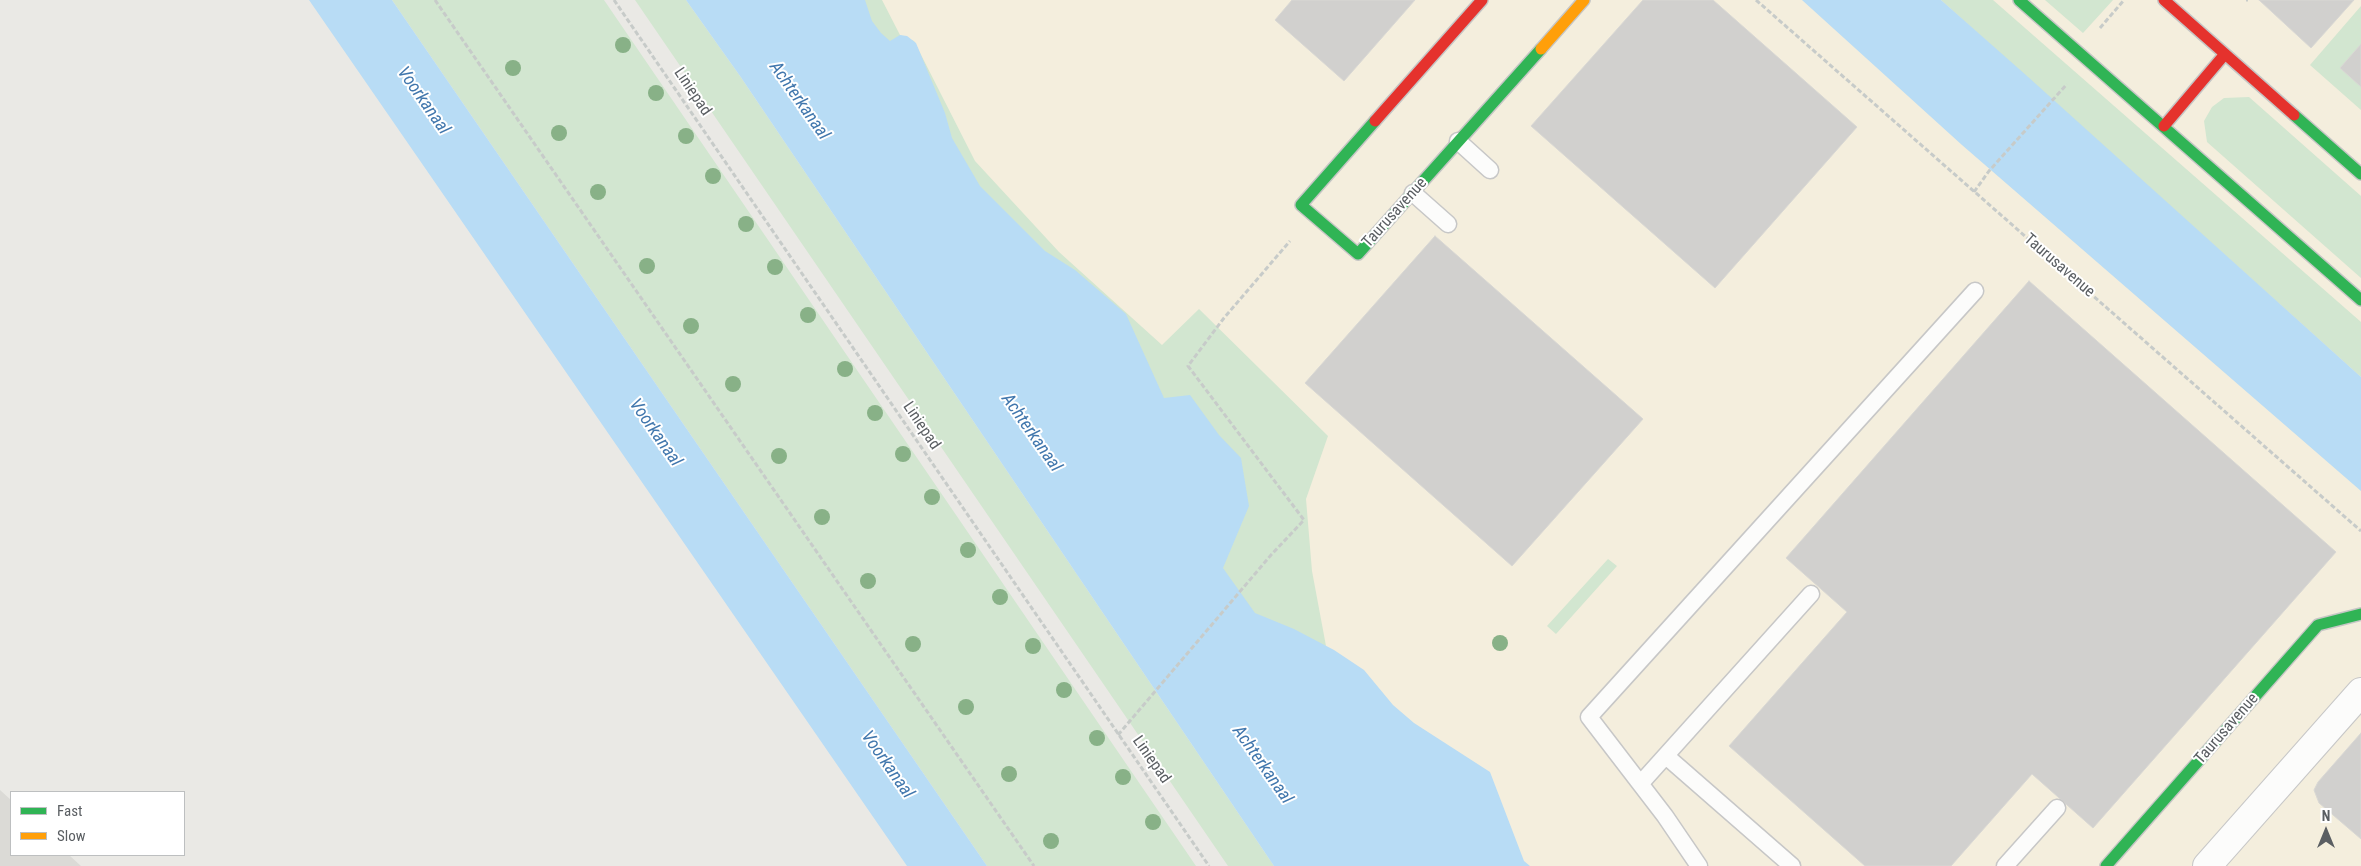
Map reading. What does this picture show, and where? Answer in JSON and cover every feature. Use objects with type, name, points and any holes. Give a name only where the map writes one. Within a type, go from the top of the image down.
[{"type":"street","points":[[1313,215],[1301,205],[1482,0]]},
{"type":"street","name":"Taurusavenue","points":[[1313,215],[1358,254],[1584,0]]},
{"type":"street","points":[[2019,0],[2361,300]]},
{"type":"street","points":[[2164,0],[2361,174]]},
{"type":"street","points":[[2164,126],[2225,54]]},
{"type":"street","name":"Taurusavenue","points":[[2106,866],[2318,625],[2361,614]]},
{"type":"street","points":[[2207,866],[2361,692]]},
{"type":"lane","points":[[1458,141],[1490,170]]},
{"type":"lane","points":[[1413,193],[1448,224]]},
{"type":"lane","points":[[1699,866],[1641,784],[1589,717],[1976,291]]},
{"type":"lane","points":[[1641,784],[1811,594]]},
{"type":"lane","points":[[1666,756],[1792,866]]},
{"type":"lane","points":[[2005,866],[2057,808]]},
{"type":"path","points":[[435,0],[1034,866]]},
{"type":"path","name":"Liniepad","points":[[614,0],[1209,866]]},
{"type":"path","name":"Taurusavenue","points":[[1756,0],[2361,531]]},
{"type":"path","points":[[1974,192],[1989,171],[2059,92]]},
{"type":"path","points":[[1118,735],[1271,554],[1304,520],[1188,366],[1224,318],[1313,215]]},
{"type":"shaded area","points":[[817,0],[2361,0],[2361,866],[1443,866]]},
{"type":"shaded area","points":[[0,790],[10,799],[10,856],[70,856],[81,866],[0,866]]},
{"type":"green space","points":[[392,0],[604,0],[1196,866],[987,866]]},
{"type":"green space","points":[[635,0],[686,0],[740,76],[1274,866],[1228,866]]},
{"type":"green space","points":[[819,0],[882,0],[900,35],[914,41],[975,161],[1059,252],[1162,345],[1199,309],[1328,436],[1306,499],[1312,571],[1326,646],[1244,628],[1053,310]]},
{"type":"green space","points":[[1941,0],[1993,0],[2361,322],[2361,377]]},
{"type":"green space","points":[[2045,0],[2113,0],[2083,33]]},
{"type":"green space","points":[[2361,6],[2361,110],[2310,65]]},
{"type":"green space","points":[[2249,97],[2361,196],[2361,278],[2207,142],[2204,121],[2212,107],[2224,98]]},
{"type":"green space","points":[[1608,559],[1617,566],[1556,634],[1547,626]]},
{"type":"water","name":"Voorkanaal","points":[[309,0],[392,0],[987,866],[907,866]]},
{"type":"water","name":"Achterkanaal","points":[[686,0],[865,0],[872,21],[890,41],[900,35],[907,36],[916,43],[945,113],[952,138],[980,186],[1045,251],[1075,270],[1126,314],[1164,398],[1190,395],[1219,435],[1241,458],[1249,506],[1223,568],[1255,613],[1294,629],[1334,650],[1364,670],[1393,705],[1414,723],[1490,772],[1524,861],[1530,866],[1274,866],[740,76]]},
{"type":"water","points":[[1802,0],[1941,0],[2361,377],[2361,491],[1962,145]]},
{"type":"building","points":[[1292,0],[1415,0],[1344,81],[1275,20]]},
{"type":"building","points":[[1643,0],[1713,0],[1857,127],[1715,288],[1531,126]]},
{"type":"building","points":[[2259,0],[2354,0],[2311,48]]},
{"type":"building","points":[[2361,44],[2361,87],[2340,68]]},
{"type":"building","points":[[1435,236],[1643,419],[1512,566],[1305,383]]},
{"type":"building","points":[[2029,281],[2336,552],[2093,828],[2032,774],[1951,866],[1865,866],[1729,746],[1847,612],[1786,558]]},
{"type":"building","points":[[2361,733],[2361,839],[2319,803],[2314,790],[2318,782]]},
{"type":"traffic: fast","points":[[2019,0],[2361,300]]},
{"type":"traffic: fast","points":[[1375,121],[1301,205],[1358,254],[1541,49]]},
{"type":"traffic: fast","points":[[2294,115],[2361,174]]},
{"type":"traffic: fast","points":[[2106,866],[2318,625],[2361,614]]},
{"type":"traffic: slow","points":[[1541,49],[1584,0]]},
{"type":"traffic: jam","points":[[1375,121],[1482,0]]},
{"type":"traffic: jam","points":[[2164,0],[2294,115]]},
{"type":"traffic: jam","points":[[2164,126],[2225,54]]}]
